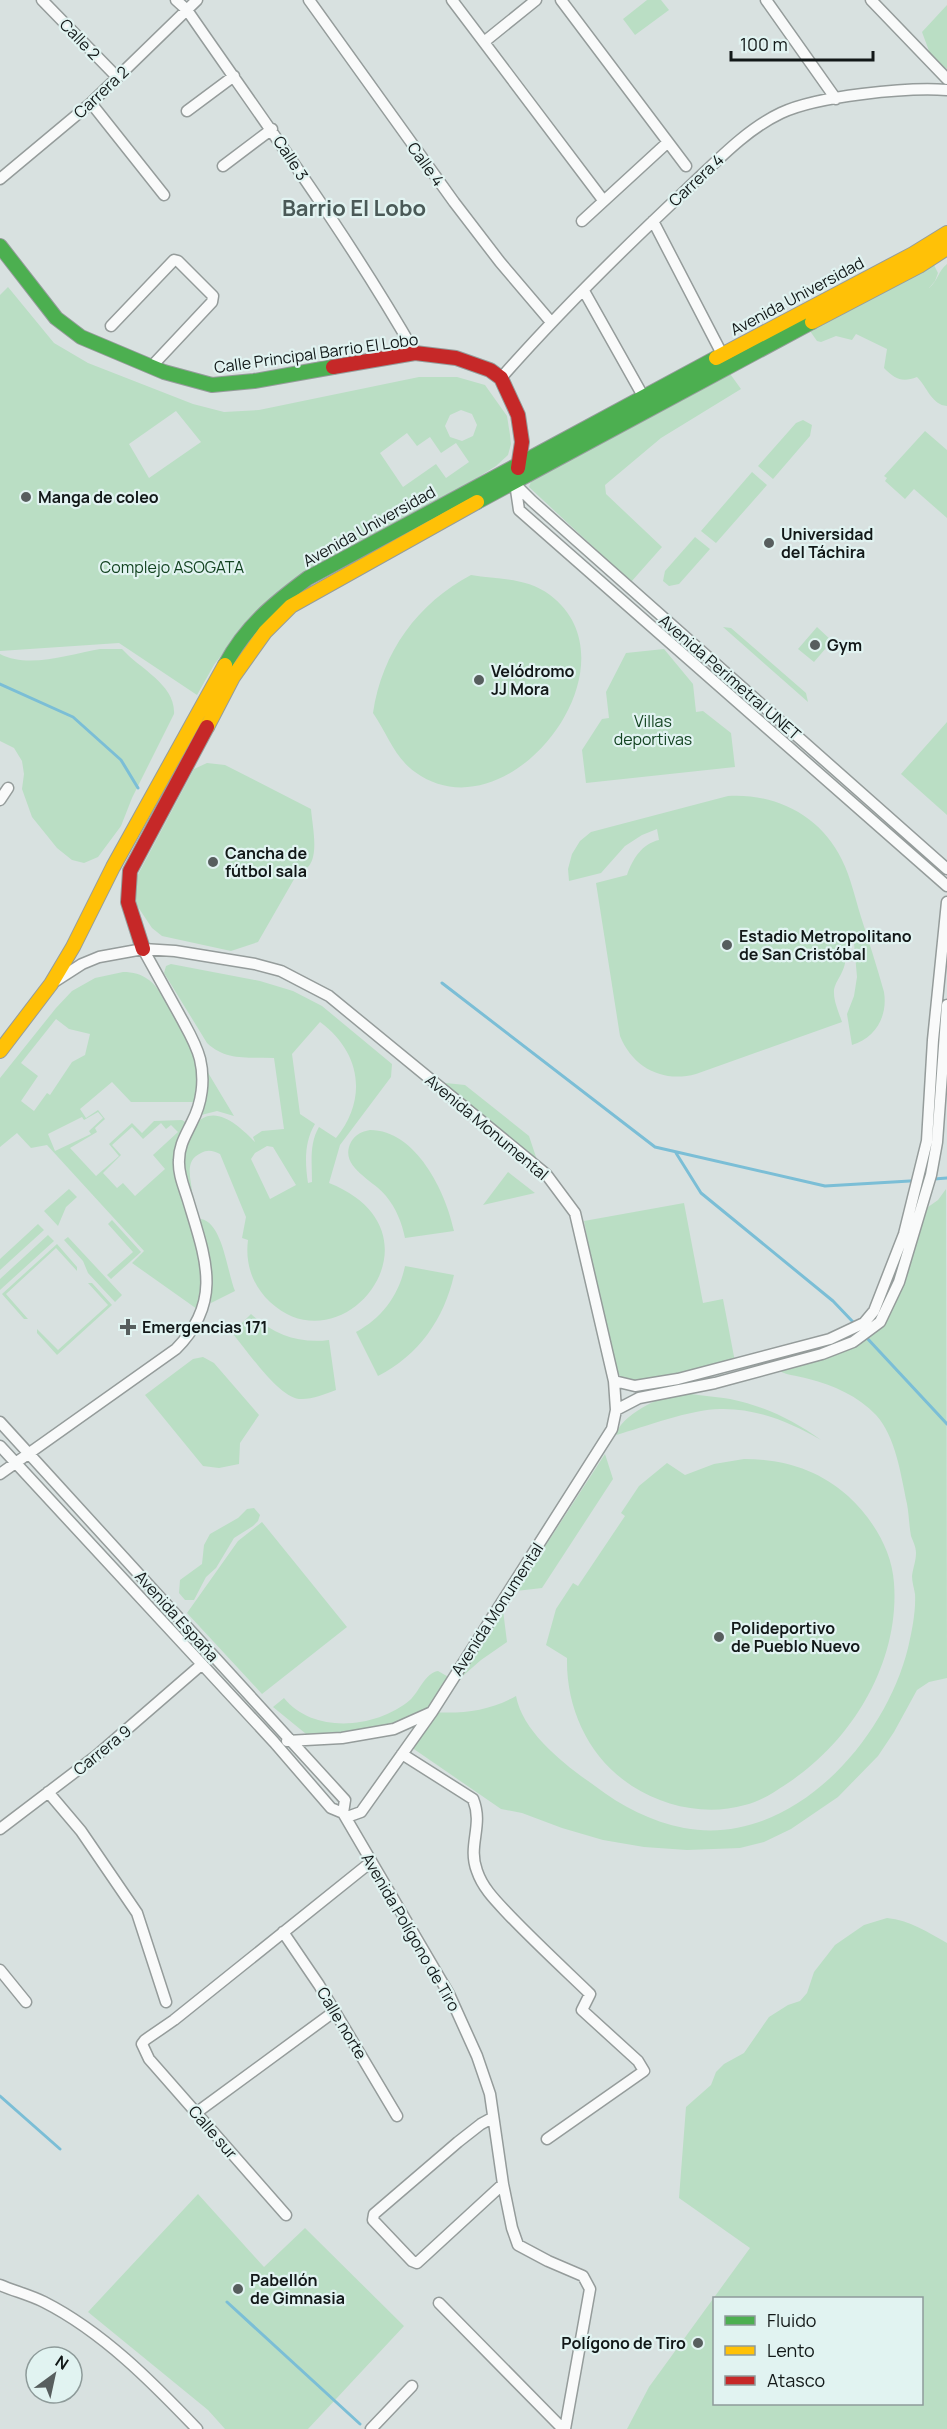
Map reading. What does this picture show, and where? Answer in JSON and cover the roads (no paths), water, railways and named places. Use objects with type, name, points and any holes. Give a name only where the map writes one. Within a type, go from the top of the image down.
[{"type":"street","name":"Calle 2","points":[[42,0],[117,77]]},
{"type":"street","name":"Calle 3","points":[[176,0],[187,10],[272,129],[396,319],[415,353]]},
{"type":"street","name":"Carrera 2","points":[[0,179],[91,103],[197,0]]},
{"type":"street","name":"Calle 4","points":[[309,0],[461,211],[500,262],[551,322]]},
{"type":"street","points":[[452,0],[603,200]]},
{"type":"street","points":[[484,42],[536,0]]},
{"type":"street","points":[[561,0],[686,166]]},
{"type":"street","points":[[766,0],[836,99]]},
{"type":"street","points":[[871,0],[947,79]]},
{"type":"street","points":[[187,111],[234,76]]},
{"type":"street","name":"Carrera 4","points":[[501,378],[551,322],[653,221],[723,155],[758,127],[781,113],[836,99],[909,90],[947,90]]},
{"type":"street","points":[[91,103],[164,195]]},
{"type":"street","points":[[223,166],[272,129]]},
{"type":"street","points":[[582,221],[668,143]]},
{"type":"street","points":[[653,221],[722,354]]},
{"type":"street","name":"Avenida Universidad","points":[[0,1051],[51,984],[228,659],[252,624],[270,606],[308,578],[643,396],[913,254],[947,233]]},
{"type":"street","name":"Avenida Universidad","points":[[143,950],[127,907],[125,889],[130,871],[229,685],[265,632],[291,606],[728,366],[919,266],[947,248]]},
{"type":"street","name":"Calle Principal Barrio El Lobo","points":[[2,252],[56,318],[81,338],[151,366],[212,385],[264,379],[415,353],[439,355],[473,363],[501,378]]},
{"type":"street","points":[[111,326],[174,260],[178,261],[213,296],[212,302],[151,366]]},
{"type":"street","points":[[584,291],[643,396]]},
{"type":"street","points":[[501,378],[518,415],[522,442],[515,483],[519,510],[647,621],[822,779],[947,886]]},
{"type":"street","name":"Avenida Perimetral UNET","points":[[515,483],[532,501],[947,869]]},
{"type":"street","points":[[632,608],[641,598]]},
{"type":"street","points":[[647,621],[656,611]]},
{"type":"street","points":[[0,800],[8,788]]},
{"type":"street","points":[[867,1327],[882,1295],[904,1234],[932,1141],[933,1040],[947,902]]},
{"type":"street","points":[[0,1474],[176,1349],[195,1327],[206,1298],[206,1262],[179,1165],[181,1144],[201,1098],[201,1064],[191,1036],[143,950]]},
{"type":"street","name":"Avenida Monumental","points":[[51,984],[82,964],[99,957],[143,950],[175,951],[255,964],[281,971],[329,996],[546,1174],[575,1213],[614,1381],[616,1410],[610,1432],[432,1712],[361,1812],[345,1815]]},
{"type":"street","points":[[616,1410],[639,1398],[715,1383],[822,1354],[867,1327],[880,1322],[888,1308],[921,1212],[932,1141],[947,1005]]},
{"type":"street","points":[[614,1381],[635,1386],[678,1379],[855,1334]]},
{"type":"street","points":[[736,1363],[739,1376]]},
{"type":"street","name":"Avenida España","points":[[0,1422],[345,1800],[345,1815],[331,1808],[274,1742],[0,1446]]},
{"type":"street","name":"Carrera 9","points":[[0,1829],[96,1756],[201,1665]]},
{"type":"street","points":[[274,1742],[311,1738],[342,1738],[394,1729],[432,1712]]},
{"type":"street","points":[[402,1754],[473,1799],[478,1811],[473,1855],[477,1872],[485,1889],[533,1940],[590,1994],[582,2010],[638,2061],[644,2071],[548,2139]]},
{"type":"street","points":[[48,1792],[81,1831],[137,1913],[166,2002]]},
{"type":"street","name":"Avenida Polígono de Tiro","points":[[345,1815],[449,1994],[486,2079],[503,2184],[518,2245],[583,2276],[590,2289],[564,2429]]},
{"type":"street","points":[[283,1932],[371,1862]]},
{"type":"street","name":"Calle norte","points":[[283,1932],[335,2011],[397,2116]]},
{"type":"street","name":"Calle sur","points":[[283,1932],[142,2044],[149,2059],[286,2215]]},
{"type":"street","points":[[0,1970],[26,2002]]},
{"type":"street","points":[[196,2113],[335,2011]]},
{"type":"street","points":[[492,2118],[458,2142],[375,2214],[373,2220],[412,2261],[417,2263],[503,2184]]},
{"type":"street","points":[[0,2285],[42,2301],[75,2321],[142,2373],[197,2429]]},
{"type":"street","points":[[439,2303],[564,2429]]},
{"type":"street","points":[[370,2429],[412,2386]]},
{"type":"waterway","points":[[0,684],[73,717],[121,760],[138,788]]},
{"type":"waterway","points":[[442,983],[655,1147],[825,1186],[927,1180]]},
{"type":"waterway","points":[[676,1153],[701,1193],[833,1301],[854,1323]]},
{"type":"waterway","points":[[934,1179],[947,1178]]},
{"type":"waterway","points":[[866,1337],[947,1424]]},
{"type":"waterway","points":[[0,2096],[60,2149]]},
{"type":"waterway","points":[[227,2302],[360,2424]]},
{"type":"place","name":"Manga de coleo","points":[[26,497]]},
{"type":"place","name":"Universidad del Táchira","points":[[769,543]]},
{"type":"place","name":"Gym","points":[[815,645]]},
{"type":"place","name":"Velódromo JJ Mora","points":[[479,680]]},
{"type":"place","name":"Cancha de fútbol sala","points":[[213,862]]},
{"type":"place","name":"Estadio Metropolitano de San Cristóbal","points":[[727,945]]},
{"type":"place","name":"Emergencias 171","points":[[128,1327]]},
{"type":"place","name":"Polideportivo de Pueblo Nuevo","points":[[719,1637]]},
{"type":"place","name":"Pabellón de Gimnasia","points":[[238,2289]]},
{"type":"place","name":"Polígono de Tiro","points":[[698,2343]]},
{"type":"district","name":"Barrio El Lobo","points":[[354,208]]},
{"type":"park label","name":"Complejo ASOGATA","points":[[172,567]]},
{"type":"park label","name":"Villas deportivas","points":[[653,730]]}]
